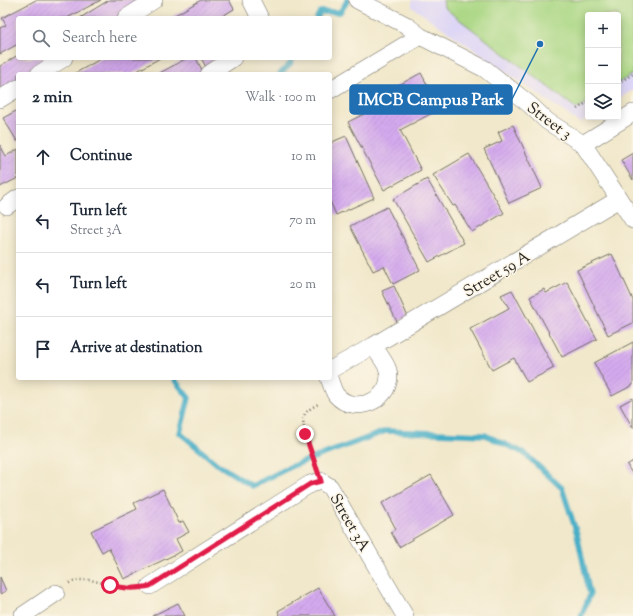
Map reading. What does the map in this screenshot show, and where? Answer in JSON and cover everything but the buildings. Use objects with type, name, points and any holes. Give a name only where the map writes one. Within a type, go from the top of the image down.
[{"type":"street","points":[[129,16],[154,0]]},
{"type":"street","points":[[251,0],[259,16]]},
{"type":"street","name":"Street 3","points":[[357,0],[406,26],[420,36],[485,69],[529,104],[547,122],[583,144],[633,220]]},
{"type":"street","points":[[332,89],[420,36]]},
{"type":"street","points":[[42,72],[61,60]]},
{"type":"street","points":[[212,72],[230,60]]},
{"type":"street","points":[[0,99],[16,89]]},
{"type":"street","points":[[583,144],[633,113]]},
{"type":"street","name":"Street 59 A","points":[[332,369],[619,199]]},
{"type":"street","points":[[330,380],[336,395],[346,403],[360,405],[373,402],[383,393],[389,381],[388,369],[373,346]]},
{"type":"street","name":"Street 3A","points":[[150,586],[310,484],[321,481],[330,487],[404,616]]},
{"type":"street","points":[[22,616],[56,593]]},
{"type":"path","points":[[621,81],[633,74]]},
{"type":"path","points":[[577,109],[585,104]]},
{"type":"path","points":[[321,481],[305,434],[303,425],[304,414],[308,410],[336,395]]},
{"type":"path","points":[[56,593],[67,584],[79,580],[99,581],[124,588],[150,586]]},
{"type":"shaded area","points":[[412,0],[633,0],[633,90],[621,97],[621,12],[585,12],[585,120],[580,123],[412,7]]},
{"type":"green space","points":[[443,0],[633,0],[633,74],[621,81],[621,12],[585,12],[585,104],[577,109],[444,7]]},
{"type":"waterway","points":[[318,16],[320,12],[340,12],[348,0]]},
{"type":"waterway","points":[[282,72],[292,60]]},
{"type":"waterway","points":[[175,380],[189,398],[180,433],[217,464],[252,486],[292,466],[386,431],[485,435],[524,453],[562,488],[577,534],[590,595],[581,616]]},
{"type":"place","name":"IMCB Campus Park","points":[[540,44]]},
{"type":"route","points":[[110,585],[124,588],[150,586],[310,484],[321,481],[305,434]]}]
